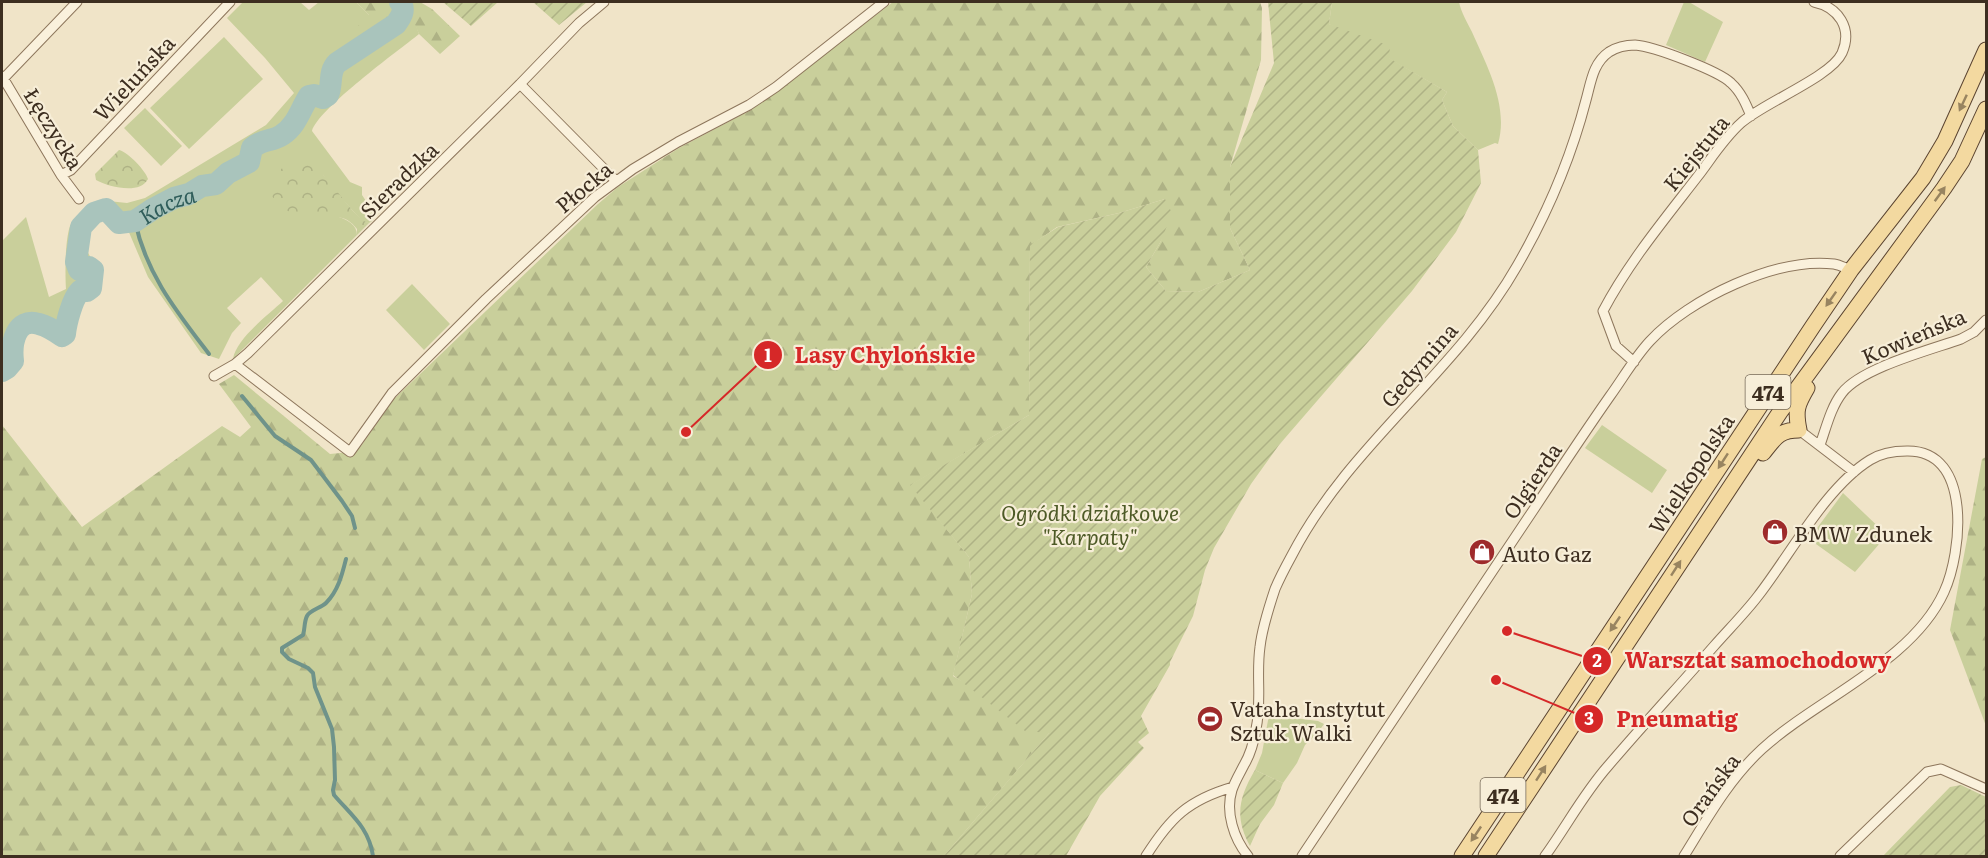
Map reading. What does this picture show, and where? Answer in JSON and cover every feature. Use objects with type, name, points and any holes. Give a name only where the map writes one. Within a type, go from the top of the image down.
[{"type":"main road","name":"Wielkopolska","points":[[1462,856],[1851,270],[1923,178],[1945,141],[1986,50]]},
{"type":"main road","name":"Wielkopolska","points":[[1486,856],[1780,411],[1944,188],[1962,161],[1986,109]]},
{"type":"main road","points":[[1721,500],[1776,437],[1785,430],[1799,430],[1795,414],[1797,405],[1832,339]]},
{"type":"street","points":[[2,77],[77,2]]},
{"type":"street","name":"Wieluńska","points":[[61,175],[71,170],[230,2]]},
{"type":"street","name":"Sieradzka","points":[[214,376],[235,364],[579,23],[604,2]]},
{"type":"street","name":"Płocka","points":[[235,364],[350,452],[392,393],[554,234],[616,181],[678,141],[749,105],[776,87],[884,2]]},
{"type":"street","name":"Kiejstuta","points":[[1634,362],[1616,346],[1603,311],[1635,256],[1741,123],[1828,68],[1842,54],[1845,29],[1840,18],[1833,9],[1814,2]]},
{"type":"street","name":"Gedymina","points":[[1248,856],[1234,832],[1230,799],[1256,730],[1260,701],[1260,647],[1265,622],[1279,581],[1306,527],[1324,501],[1358,458],[1457,349],[1494,302],[1517,267],[1538,227],[1575,141],[1597,63],[1607,54],[1625,46],[1642,46],[1658,51],[1719,74],[1742,96],[1751,116]]},
{"type":"street","name":"Łęczycka","points":[[2,77],[61,175],[80,199]]},
{"type":"street","points":[[520,84],[616,181]]},
{"type":"street","name":"Olgierda","points":[[1302,856],[1650,341],[1699,303],[1729,287],[1781,269],[1810,264],[1836,264],[1851,270]]},
{"type":"street","name":"Kowieńska","points":[[1820,445],[1836,404],[1850,385],[1866,374],[1960,339],[1974,332],[1986,320]]},
{"type":"street","points":[[1799,430],[1854,472]]},
{"type":"street","name":"Orańska","points":[[1545,856],[1601,774],[1757,598],[1831,495],[1854,472],[1882,454],[1894,451],[1915,451],[1935,460],[1946,472],[1953,485],[1959,521],[1951,573],[1944,593],[1923,627],[1910,641],[1880,664],[1804,716],[1761,750],[1731,784],[1684,856]]},
{"type":"street","points":[[1840,856],[1927,772],[1941,769],[1986,789]]},
{"type":"street","points":[[1146,856],[1167,825],[1185,809],[1214,792],[1233,787]]},
{"type":"green space","points":[[243,2],[300,2],[309,10],[319,2],[356,2],[369,15],[414,20],[419,34],[343,95],[317,121],[312,131],[350,182],[362,187],[362,195],[372,210],[372,221],[363,222],[326,181],[323,174],[339,217],[351,223],[357,235],[233,359],[235,351],[246,336],[283,301],[261,277],[227,308],[241,323],[232,333],[219,359],[201,353],[148,277],[128,230],[109,220],[101,220],[87,228],[87,251],[100,267],[97,284],[94,290],[81,301],[67,338],[61,340],[51,331],[33,324],[16,333],[11,341],[9,361],[2,365],[2,241],[26,217],[49,297],[66,289],[68,232],[72,222],[79,215],[99,200],[127,203],[145,198],[266,125],[294,93],[227,18]]},
{"type":"green space","points":[[356,2],[420,2],[432,9],[460,36],[440,54],[419,34],[413,20],[358,60],[347,37],[369,15]]},
{"type":"green space","points":[[443,2],[498,2],[471,26]]},
{"type":"green space","points":[[533,2],[587,2],[559,25]]},
{"type":"green space","points":[[893,2],[1260,2],[1262,8],[1261,60],[1230,167],[1230,228],[1250,270],[1198,292],[1166,291],[1146,267],[1161,241],[1165,199],[1119,213],[1057,227],[1030,246],[1029,415],[911,485],[969,557],[972,594],[953,676],[1050,732],[944,856],[2,856],[2,425],[82,527],[222,426],[240,437],[251,427],[219,384],[234,375],[330,454],[350,452],[361,446],[394,399],[618,187],[679,148],[751,110]]},
{"type":"green space","name":"Ogródki działkowe \"Karpaty\"","points":[[1268,2],[1332,2],[1329,24],[1390,46],[1389,58],[1447,92],[1442,100],[1453,126],[1478,150],[1481,183],[1456,232],[1412,291],[1279,445],[1251,484],[1214,548],[1205,570],[1193,616],[1170,665],[1141,716],[1149,733],[1138,742],[1144,748],[1100,796],[1066,856],[944,856],[1049,733],[1025,731],[953,675],[972,594],[969,557],[910,485],[1029,415],[1030,245],[1058,227],[1119,213],[1165,199],[1172,213],[1161,241],[1146,267],[1166,291],[1198,292],[1250,270],[1230,228],[1230,167],[1274,63]]},
{"type":"green space","points":[[1332,2],[1459,2],[1495,86],[1501,115],[1498,144],[1495,143],[1478,150],[1453,126],[1442,100],[1447,92],[1329,24]]},
{"type":"green space","points":[[1684,2],[1689,2],[1723,22],[1705,62],[1666,45]]},
{"type":"green space","points":[[224,37],[263,79],[189,149],[150,108]]},
{"type":"green space","points":[[145,108],[182,146],[161,166],[124,128]]},
{"type":"green space","points":[[119,150],[132,158],[144,171],[148,179],[144,184],[124,188],[96,180],[95,174]]},
{"type":"green space","points":[[291,162],[305,162],[318,170],[354,212],[369,223],[357,235],[357,229],[351,222],[344,219],[334,216],[299,214],[284,208],[272,197],[271,185],[277,173]]},
{"type":"green space","points":[[412,284],[450,324],[424,350],[386,310]]},
{"type":"green space","points":[[1602,425],[1667,470],[1652,493],[1585,448]]},
{"type":"green space","points":[[1986,457],[1986,726],[1950,630],[1982,459]]},
{"type":"green space","points":[[1843,493],[1887,535],[1855,572],[1809,539]]},
{"type":"green space","points":[[1269,715],[1318,721],[1324,724],[1305,745],[1297,763],[1283,783],[1255,770],[1262,753]]},
{"type":"green space","points":[[1255,770],[1283,783],[1274,805],[1260,824],[1250,846],[1240,816],[1242,798]]},
{"type":"green space","points":[[1961,785],[1986,797],[1986,856],[1883,856],[1950,787]]},
{"type":"waterway","name":"Kacza","points":[[2,371],[13,361],[14,340],[20,328],[25,324],[39,324],[62,336],[65,334],[74,300],[80,291],[87,291],[91,288],[93,270],[89,267],[79,270],[76,262],[81,227],[94,213],[106,209],[119,223],[135,221],[174,198],[189,194],[202,186],[216,184],[228,173],[249,162],[252,148],[278,137],[291,127],[309,96],[323,98],[328,95],[332,70],[337,63],[396,24],[403,11],[400,2]]},
{"type":"waterway","points":[[135,221],[147,258],[164,292],[209,354]]},
{"type":"waterway","points":[[242,396],[275,436],[311,460],[352,516],[355,528]]},
{"type":"waterway","points":[[346,559],[334,593],[324,605],[308,614],[303,635],[282,648],[282,652],[289,659],[313,673],[315,687],[332,729],[334,795],[364,830],[373,856]]},
{"type":"place","name":"Lasy Chylońskie","points":[[686,432]]},
{"type":"place","name":"BMW Zdunek","points":[[1775,532]]},
{"type":"place","name":"Auto Gaz","points":[[1482,552]]},
{"type":"place","name":"Warsztat samochodowy","points":[[1507,631]]},
{"type":"place","name":"Pneumatig","points":[[1496,680]]},
{"type":"place","name":"Vataha Instytut Sztuk Walki","points":[[1210,719]]}]
